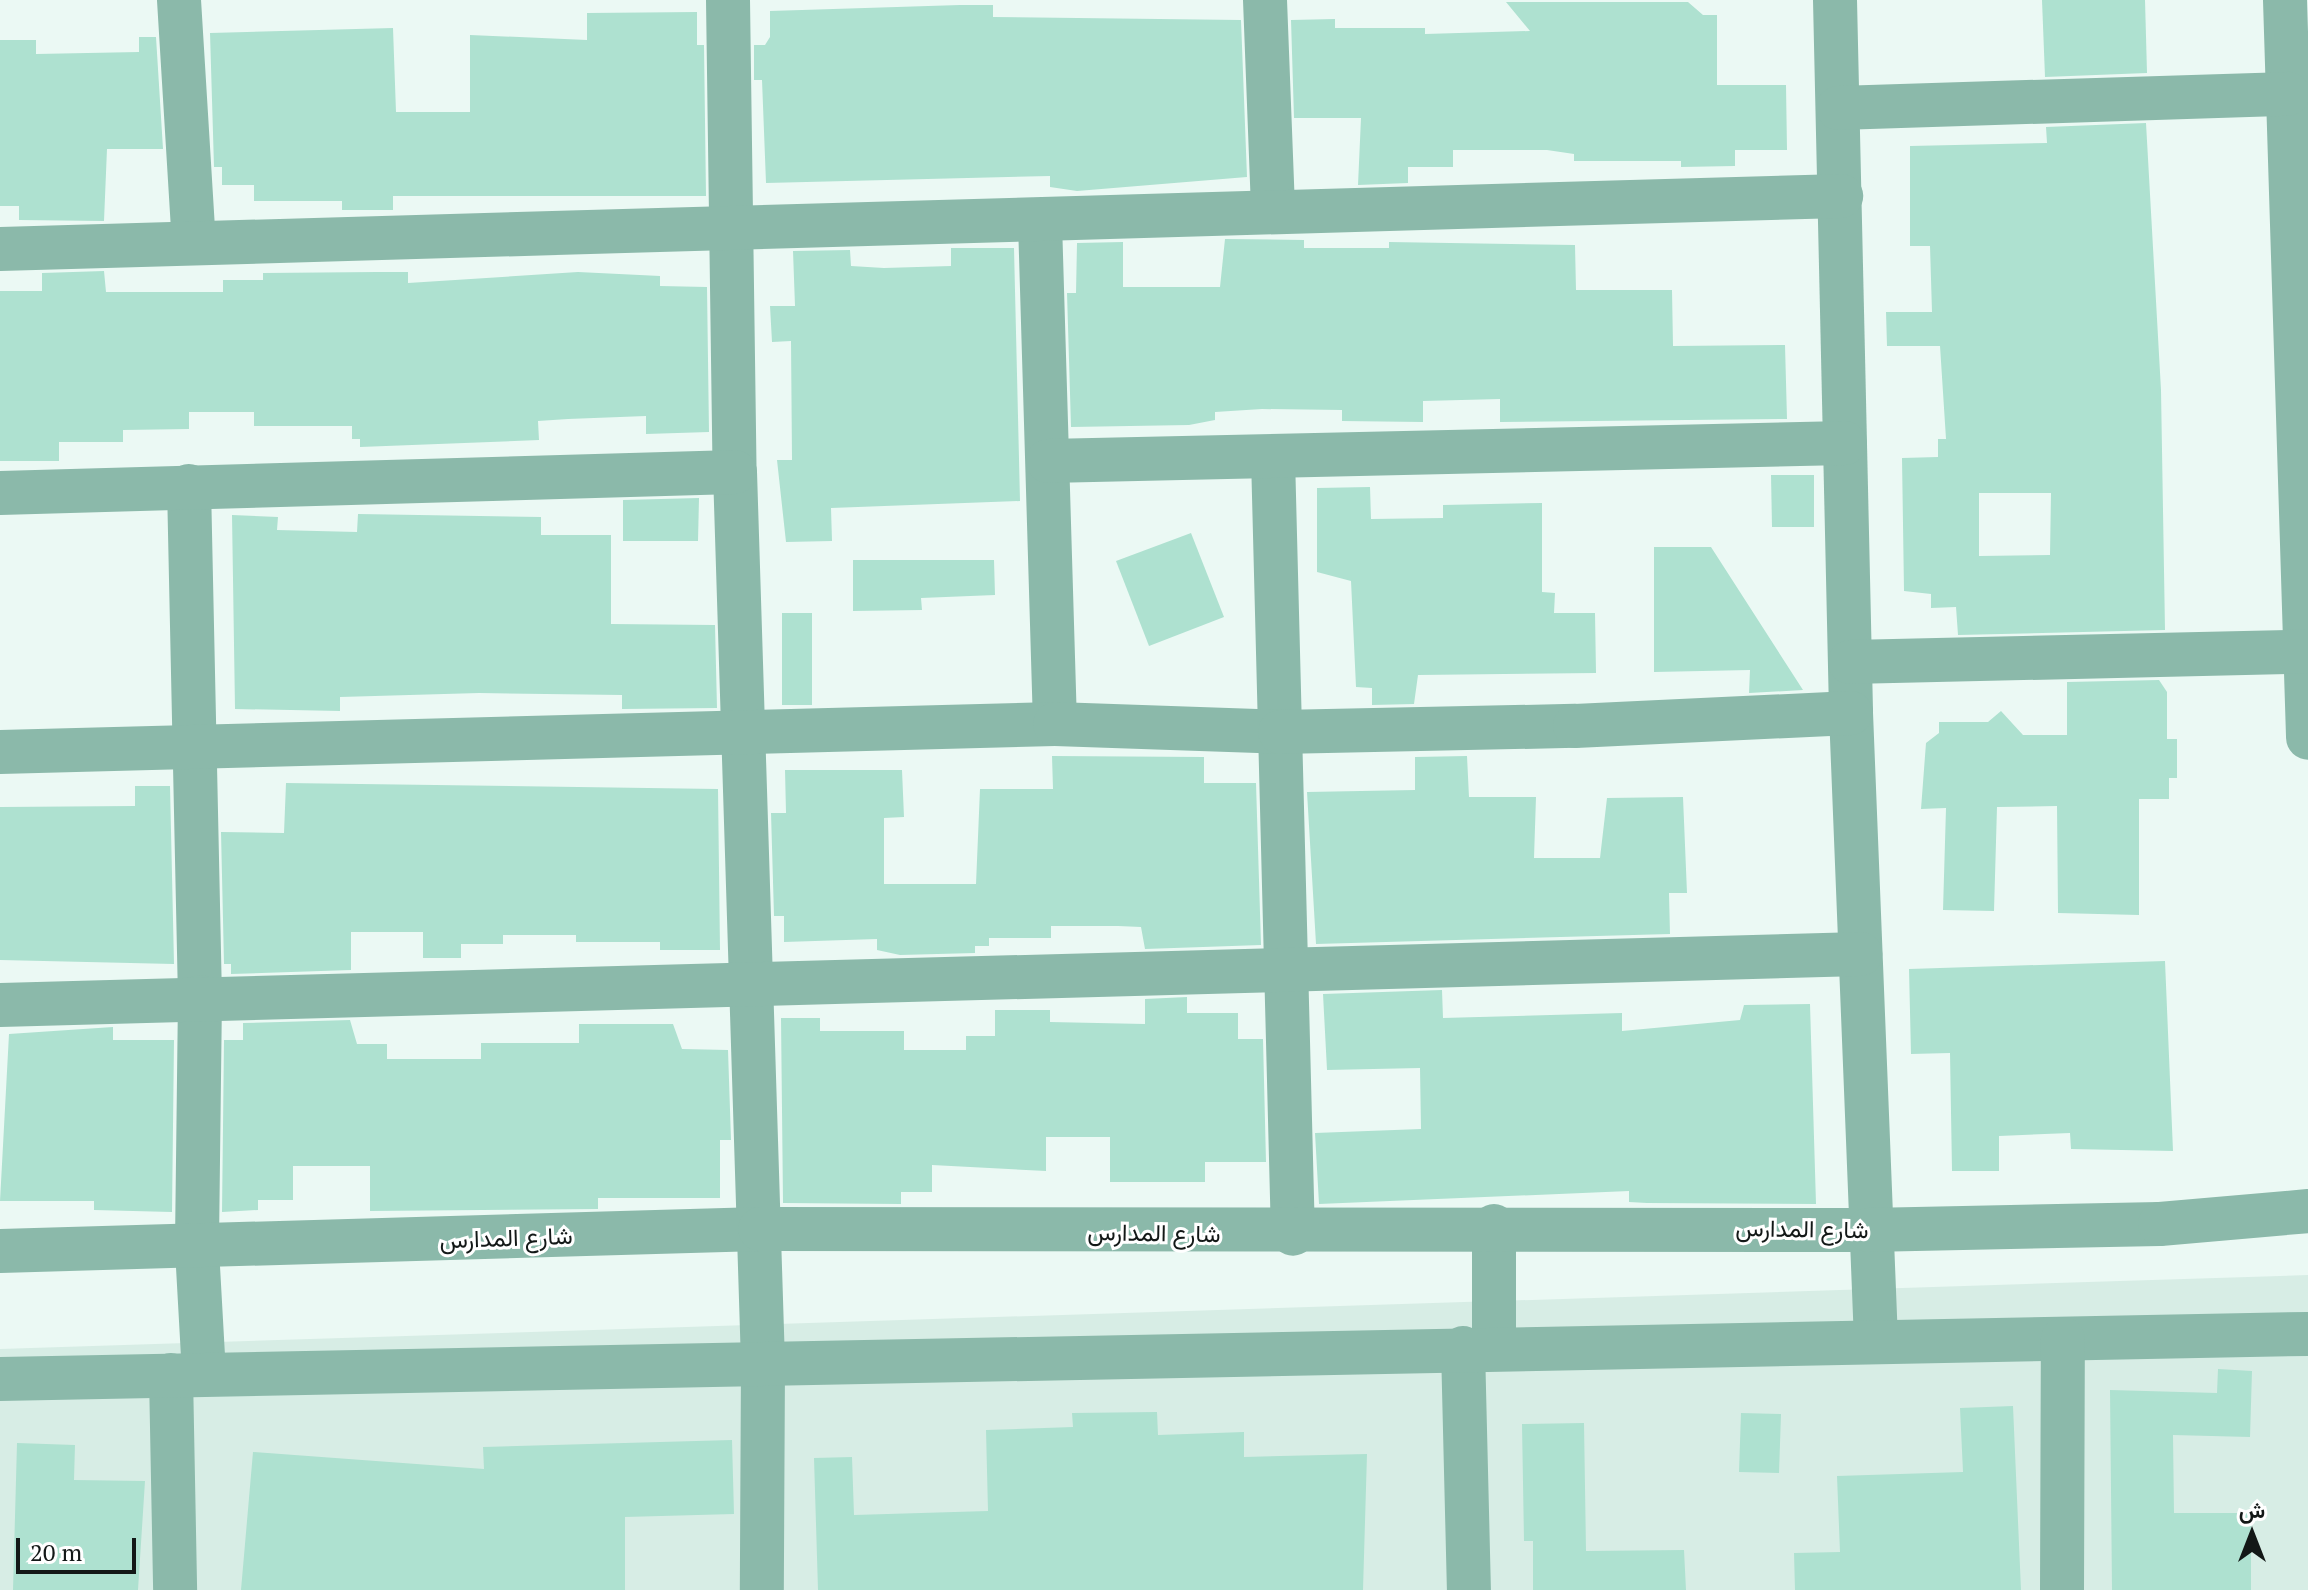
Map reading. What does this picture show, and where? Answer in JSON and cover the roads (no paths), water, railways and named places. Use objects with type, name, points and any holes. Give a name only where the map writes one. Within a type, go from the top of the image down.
[{"type":"street","points":[[179,0],[194,242]]},
{"type":"street","points":[[728,0],[735,472],[763,1364],[762,1590]]},
{"type":"street","points":[[1265,0],[1273,212]]},
{"type":"street","points":[[1835,0],[1851,713],[1868,1230],[1876,1342]]},
{"type":"street","points":[[2285,0],[2295,107],[2308,738]]},
{"type":"street","points":[[1838,108],[2295,107]]},
{"type":"street","points":[[0,249],[1040,222],[1273,212],[1841,196]]},
{"type":"street","points":[[1040,222],[1055,724]]},
{"type":"street","points":[[1048,461],[1845,443]]},
{"type":"street","points":[[1273,457],[1293,1234]]},
{"type":"street","points":[[0,493],[735,472]]},
{"type":"street","points":[[175,1590],[197,1249],[200,997],[192,746],[189,486]]},
{"type":"street","points":[[1850,662],[2306,652]]},
{"type":"street","points":[[0,752],[742,735],[1055,724],[1280,732],[1851,713]]},
{"type":"street","points":[[0,1005],[200,997],[1860,954]]},
{"type":"street","name":"شارع المدارس","points":[[0,1251],[197,1249],[760,1229],[1293,1234],[1494,1226],[1868,1230],[2160,1224],[2308,1211]]},
{"type":"street","points":[[1469,1590],[1478,1349],[1494,1226]]},
{"type":"street","points":[[0,1379],[2308,1334]]},
{"type":"street","points":[[2062,1590],[2063,1339]]}]
